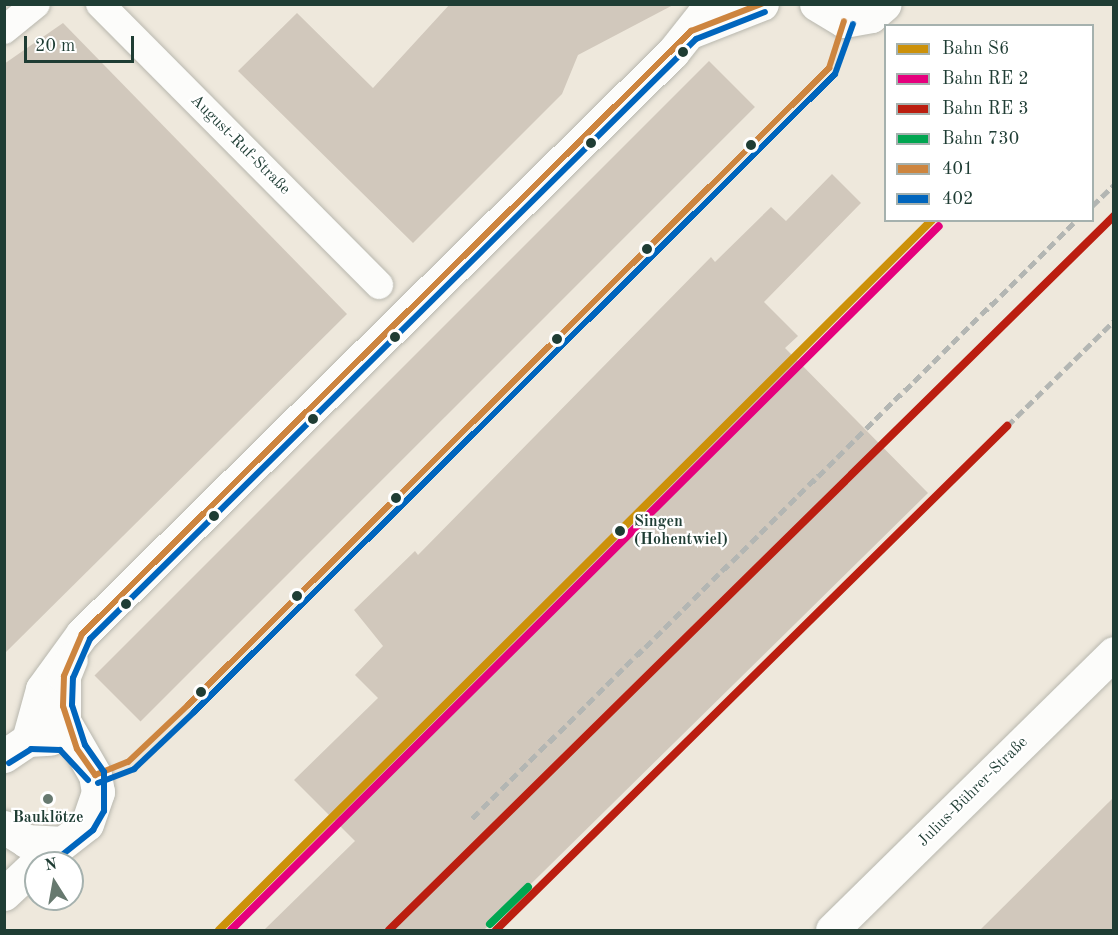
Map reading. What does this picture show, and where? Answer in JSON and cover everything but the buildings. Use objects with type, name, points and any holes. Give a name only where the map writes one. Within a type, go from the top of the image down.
[{"type":"street","points":[[4,30],[36,4]]},
{"type":"street","name":"August-Ruf-Straße","points":[[100,4],[379,285]]},
{"type":"street","points":[[12,748],[42,688],[82,634],[691,31],[711,4]]},
{"type":"street","points":[[691,31],[762,4]]},
{"type":"street","points":[[816,4],[844,21],[872,16],[885,4]]},
{"type":"street","points":[[52,851],[87,824],[95,809],[95,775],[77,749],[64,721],[64,676],[82,634]]},
{"type":"street","name":"Julius-Bührer-Straße","points":[[832,930],[1113,653]]},
{"type":"street","points":[[12,748],[53,739],[77,749]]},
{"type":"street","points":[[4,827],[37,851]]},
{"type":"street","points":[[4,894],[24,876]]},
{"type":"railway","points":[[1094,204],[1114,185]]},
{"type":"railway","points":[[472,818],[1075,222]]},
{"type":"railway","points":[[1007,426],[1114,321]]},
{"type":"rail line","name":"S6","points":[[219,930],[930,222]]},
{"type":"rail line","name":"730","points":[[490,924],[528,887]]},
{"type":"transit line","name":"401","points":[[761,4],[691,31],[82,634],[64,676],[63,706],[77,749],[95,775],[128,762],[188,705],[829,68],[844,21]]},
{"type":"transit line","name":"402","points":[[67,851],[93,830],[104,811],[104,772],[85,745],[72,705],[73,678],[90,639],[696,39],[765,12]]},
{"type":"transit line","name":"402","points":[[98,783],[134,769],[194,712],[835,74],[853,24]]},
{"type":"transit line","points":[[389,930],[1114,216]]},
{"type":"transit line","points":[[231,930],[939,226]]},
{"type":"transit line","points":[[496,930],[1007,426]]},
{"type":"transit line","name":"402","points":[[9,763],[31,749],[60,750],[88,780]]},
{"type":"place","name":"Singen (Hohentwiel)","points":[[620,531]]},
{"type":"place","name":"Bauklötze","points":[[48,799]]}]
